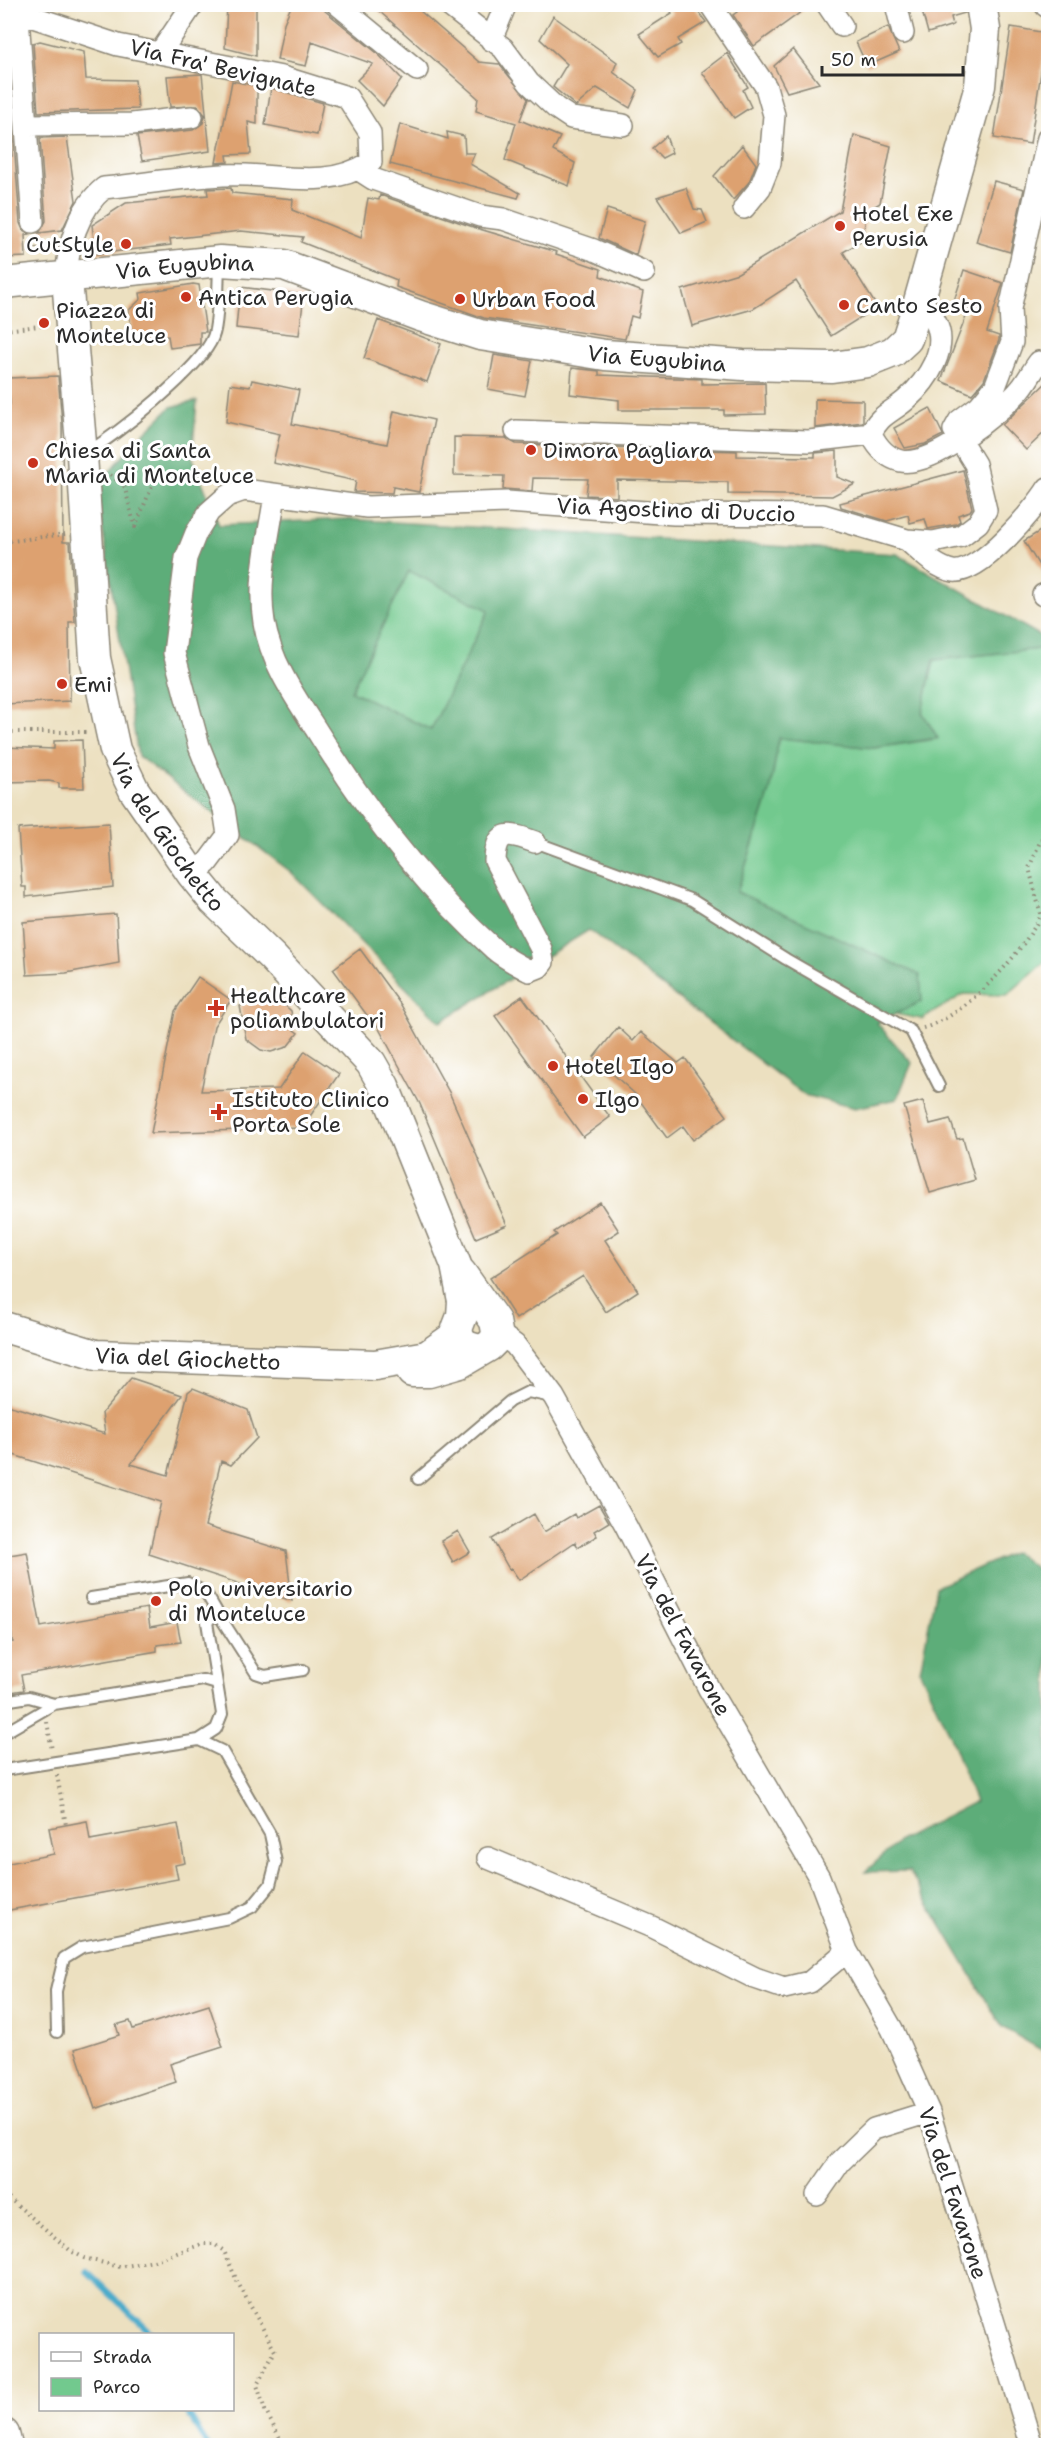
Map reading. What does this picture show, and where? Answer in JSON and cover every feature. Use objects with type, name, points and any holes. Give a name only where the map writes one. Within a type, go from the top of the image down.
[{"type":"street","points":[[160,53],[193,4]]},
{"type":"street","points":[[337,4],[417,70]]},
{"type":"street","points":[[447,4],[503,48],[529,84],[556,108],[571,118],[623,126]]},
{"type":"street","points":[[490,40],[506,4]]},
{"type":"street","points":[[710,4],[766,87],[774,116],[770,163],[760,188],[744,208]]},
{"type":"street","points":[[827,4],[842,26]]},
{"type":"street","points":[[896,4],[903,33]]},
{"type":"street","name":"Via Eugubina","points":[[4,283],[67,279],[220,261],[284,265],[420,316],[480,335],[605,355],[743,366],[832,367],[868,362],[893,352],[907,339],[918,305],[980,87],[985,29],[981,4]]},
{"type":"street","points":[[18,8],[33,222]]},
{"type":"street","name":"Via Fra' Bevignate","points":[[18,8],[118,45],[282,77],[347,98],[370,133],[371,162],[359,170]]},
{"type":"street","points":[[27,125],[122,124],[192,117]]},
{"type":"street","points":[[960,441],[954,430],[959,422],[979,406],[995,387],[1012,342],[1010,309],[1048,138]]},
{"type":"street","points":[[67,279],[66,257],[70,246],[93,196],[104,188],[224,175],[293,180],[328,178],[340,177],[359,170],[373,179],[480,216],[503,219],[594,250],[644,272]]},
{"type":"street","name":"Via del Giochetto","points":[[4,1328],[96,1355],[375,1365],[427,1356],[477,1329],[456,1265],[384,1086],[371,1062],[289,978],[272,957],[214,901],[192,874],[122,768],[115,750],[95,658],[83,466],[67,279]]},
{"type":"street","points":[[918,305],[935,319],[940,334],[936,361],[922,384],[906,400],[876,422],[871,434],[877,446],[900,460],[912,460],[960,441],[1018,392],[1039,362]]},
{"type":"street","points":[[516,431],[809,441],[871,434]]},
{"type":"street","name":"Via Agostino di Duccio","points":[[244,490],[367,507],[507,502],[674,514],[823,515],[907,540],[939,542],[962,536],[978,523],[986,510],[975,464],[960,441]]},
{"type":"street","points":[[907,540],[939,566],[955,572],[978,562],[1007,538],[1034,510],[1048,488]]},
{"type":"street","points":[[192,874],[207,863],[228,835],[224,808],[199,746],[174,653],[186,558],[209,512],[227,496],[244,490]]},
{"type":"street","points":[[275,495],[264,566],[264,620],[274,659],[352,788],[428,882],[496,951],[529,970],[539,967],[543,962],[541,949],[495,861],[495,846],[502,837],[512,834],[535,842]]},
{"type":"street","name":"Via del Giochetto","points":[[95,658],[90,686],[89,719],[97,754],[116,789],[174,882],[196,910],[230,939],[289,978]]},
{"type":"street","name":"Via del Favarone","points":[[477,1329],[515,1345],[554,1397],[626,1526],[709,1689],[819,1877],[847,1951],[892,2029],[930,2112],[1032,2445]]},
{"type":"street","points":[[488,1858],[652,1927],[755,1978],[784,1988],[810,1982],[847,1951]]},
{"type":"street","points":[[818,2195],[840,2162],[874,2129],[930,2112]]},
{"type":"street","points":[[4,2434],[7,2445]]},
{"type":"lane","points":[[83,466],[202,354],[214,336],[220,261]]},
{"type":"lane","points":[[535,842],[692,900],[786,959],[910,1031],[939,1086]]},
{"type":"lane","points":[[418,1479],[510,1401],[528,1392],[554,1397]]},
{"type":"lane","points":[[91,1598],[188,1583],[206,1593],[256,1672],[265,1676],[303,1670]]},
{"type":"lane","points":[[4,1770],[199,1740],[216,1729],[222,1714],[207,1622],[217,1612]]},
{"type":"lane","points":[[4,1733],[54,1704],[203,1680],[217,1683]]},
{"type":"lane","points":[[4,1701],[29,1697],[54,1704]]},
{"type":"lane","points":[[57,2032],[56,1991],[64,1958],[82,1947],[229,1918],[252,1907],[270,1885],[276,1862],[270,1834],[222,1751],[199,1740]]},
{"type":"path","points":[[4,330],[58,324]]},
{"type":"path","points":[[83,466],[109,474],[124,485],[135,527],[155,479],[185,474],[244,490]]},
{"type":"path","points":[[4,542],[87,531]]},
{"type":"path","points":[[12,732],[79,731]]},
{"type":"path","points":[[910,1031],[939,1024],[1002,973],[1032,936],[1041,915],[1029,868],[1048,823]]},
{"type":"path","points":[[49,1730],[66,1825]]},
{"type":"path","points":[[4,2194],[71,2251],[84,2258],[120,2267],[154,2261],[202,2244],[214,2244],[224,2251],[237,2281],[275,2351],[257,2385],[265,2410],[284,2445]]},
{"type":"green space","points":[[197,401],[192,456],[219,525],[346,519],[897,554],[1048,640],[1048,648],[934,660],[922,712],[938,738],[874,748],[779,738],[770,791],[737,892],[920,975],[922,1001],[877,1023],[912,1063],[897,1099],[855,1108],[804,1095],[589,930],[440,1022],[291,872],[138,756],[96,487],[140,437],[171,407]],"holes":[[[409,571],[489,610],[431,730],[351,691]]]},
{"type":"green space","points":[[409,571],[489,610],[431,730],[351,691]]},
{"type":"green space","points":[[1048,648],[1048,959],[1007,995],[964,994],[922,1019],[895,1014],[922,1001],[814,929],[737,892],[770,791],[779,737],[874,748],[937,739],[922,712],[934,660]]},
{"type":"green space","points":[[1014,1552],[1048,1577],[1048,2054],[1002,2027],[909,1871],[865,1872],[899,1841],[975,1802],[950,1736],[920,1671],[936,1587]]},
{"type":"building","points":[[227,4],[256,8],[256,56],[225,48]]},
{"type":"building","points":[[292,4],[325,4],[325,11],[377,53],[402,79],[383,106],[357,80],[373,64],[312,42],[306,66],[277,60],[284,23]]},
{"type":"building","points":[[371,4],[412,4],[479,62],[499,64],[528,99],[520,120],[560,137],[553,151],[575,163],[569,186],[505,160],[516,123],[476,111],[478,98]]},
{"type":"building","points":[[666,4],[692,4],[706,22],[678,39],[681,44],[658,57],[639,34],[672,13]]},
{"type":"building","points":[[748,4],[812,4],[754,46],[733,15]]},
{"type":"building","points":[[920,4],[964,4],[965,13],[951,17],[953,25],[928,33]]},
{"type":"building","points":[[553,16],[617,62],[613,72],[638,90],[630,108],[597,88],[576,106],[553,87],[567,64],[540,39]]},
{"type":"building","points":[[888,27],[899,52],[867,66],[856,42]]},
{"type":"building","points":[[1011,27],[1047,33],[1030,144],[994,138]]},
{"type":"building","points":[[40,41],[84,52],[86,79],[135,80],[138,109],[38,112],[33,43]]},
{"type":"building","points":[[4,48],[7,48],[20,223],[23,230],[30,234],[25,235],[26,257],[4,258],[4,157],[12,156],[10,121],[8,122],[7,111],[4,111]]},
{"type":"building","points":[[793,49],[819,83],[787,92],[774,66]]},
{"type":"building","points":[[727,53],[748,87],[743,90],[751,107],[734,118],[702,72]]},
{"type":"building","points":[[202,74],[210,151],[142,161],[137,136],[193,130],[203,123],[205,115],[198,106],[170,107],[167,76]]},
{"type":"building","points":[[232,81],[257,86],[257,124],[248,122],[251,154],[227,155],[228,162],[216,163]]},
{"type":"building","points":[[271,88],[323,103],[317,135],[265,125]]},
{"type":"building","points":[[400,124],[448,139],[447,132],[464,136],[465,153],[475,153],[470,164],[520,193],[518,198],[390,164]]},
{"type":"building","name":"Hotel Exe Perusia","points":[[854,135],[891,146],[880,203],[867,211],[862,241],[843,252],[877,307],[831,336],[796,281],[753,309],[692,326],[682,290],[738,273],[840,211]]},
{"type":"building","points":[[666,136],[672,153],[662,158],[652,148]]},
{"type":"building","points":[[67,137],[76,201],[62,230],[39,233],[46,221],[40,138]]},
{"type":"building","points":[[742,145],[756,164],[749,182],[733,200],[714,176]]},
{"type":"building","points":[[994,181],[1024,189],[1010,252],[976,242]]},
{"type":"building","points":[[231,188],[232,193],[293,199],[292,210],[361,238],[368,198],[379,200],[380,195],[476,228],[557,252],[556,254],[601,269],[600,276],[643,292],[638,318],[631,316],[625,339],[484,318],[396,287],[397,280],[301,242],[303,237],[241,231],[170,239],[171,245],[96,254],[92,225],[126,203],[208,195],[207,189]]},
{"type":"building","points":[[686,188],[694,209],[702,210],[707,222],[681,233],[657,197]]},
{"type":"building","points":[[607,209],[645,221],[636,255],[599,238]]},
{"type":"building","points":[[964,270],[1003,283],[987,332],[999,336],[999,340],[984,380],[972,394],[941,381],[969,309],[953,304]]},
{"type":"building","points":[[199,285],[206,332],[200,332],[200,344],[170,348],[168,336],[146,339],[145,333],[132,335],[129,310],[141,299],[140,293]]},
{"type":"building","points":[[240,287],[304,295],[299,335],[236,328]]},
{"type":"building","points":[[378,320],[441,344],[427,382],[364,358]]},
{"type":"building","points":[[494,355],[532,361],[525,396],[488,389]]},
{"type":"building","points":[[572,368],[599,371],[599,375],[702,379],[702,384],[765,383],[766,414],[724,415],[724,410],[619,410],[619,400],[570,394]]},
{"type":"building","points":[[58,376],[62,423],[63,542],[70,542],[75,622],[69,622],[70,701],[4,704],[4,405],[10,404],[8,378]]},
{"type":"building","points":[[252,380],[299,390],[292,424],[387,444],[394,411],[434,420],[419,492],[393,487],[392,493],[354,492],[356,481],[273,463],[280,434],[226,422],[230,384],[250,387]]},
{"type":"building","points":[[1048,381],[1048,429],[1026,450],[1002,425]]},
{"type":"building","points":[[815,399],[863,400],[863,422],[815,428]]},
{"type":"building","points":[[930,408],[943,435],[925,444],[905,448],[894,428]]},
{"type":"building","points":[[454,437],[506,438],[516,444],[737,451],[737,456],[815,457],[815,453],[837,451],[837,477],[855,484],[832,496],[728,494],[728,482],[617,480],[617,497],[586,495],[588,479],[533,478],[532,491],[503,489],[504,476],[454,475]]},
{"type":"building","points":[[963,470],[972,508],[958,515],[960,521],[956,524],[928,529],[925,519],[910,523],[908,515],[887,521],[841,507],[840,503]]},
{"type":"building","points":[[1048,526],[1048,580],[1024,541]]},
{"type":"building","points":[[82,740],[84,788],[59,788],[59,783],[49,781],[4,782],[4,747],[54,749],[54,741]]},
{"type":"building","points":[[109,823],[113,887],[26,897],[26,887],[22,887],[18,829]]},
{"type":"building","points":[[116,914],[119,963],[66,973],[27,975],[23,922]]},
{"type":"building","points":[[360,949],[401,1005],[449,1092],[507,1225],[476,1238],[420,1104],[372,1016],[369,1018],[333,969]]},
{"type":"building","points":[[198,977],[231,1000],[214,1026],[201,1091],[279,1089],[305,1051],[339,1074],[302,1128],[151,1133],[175,1011]]},
{"type":"building","name":"Hotel Ilgo","points":[[522,996],[610,1117],[583,1137],[495,1016]]},
{"type":"building","points":[[264,999],[279,1000],[291,1011],[294,1030],[298,1033],[287,1047],[271,1052],[261,1050],[246,1039],[240,1006]]},
{"type":"building","points":[[618,1027],[633,1041],[641,1032],[678,1063],[685,1058],[727,1116],[693,1140],[683,1126],[667,1138],[635,1094],[594,1057]]},
{"type":"building","points":[[923,1101],[930,1124],[950,1119],[957,1139],[963,1138],[975,1180],[930,1193],[904,1106]]},
{"type":"building","points":[[600,1202],[619,1231],[605,1240],[638,1291],[606,1312],[583,1276],[516,1319],[490,1278],[557,1235],[554,1232]]},
{"type":"building","points":[[131,1378],[182,1395],[131,1464],[168,1475],[188,1392],[193,1388],[248,1410],[257,1438],[231,1465],[221,1461],[205,1526],[286,1551],[292,1601],[149,1554],[161,1502],[4,1452],[4,1404],[105,1434],[102,1413]]},
{"type":"building","points":[[599,1505],[609,1522],[594,1531],[597,1536],[578,1547],[575,1542],[519,1580],[511,1568],[509,1569],[492,1539],[534,1514],[544,1532],[574,1514],[576,1518]]},
{"type":"building","points":[[458,1531],[470,1552],[453,1562],[441,1541]]},
{"type":"building","points":[[27,1552],[41,1627],[147,1608],[150,1627],[177,1622],[181,1642],[157,1645],[157,1651],[21,1675],[24,1690],[4,1693],[4,1643],[13,1642],[4,1593],[4,1556]]},
{"type":"building","points":[[87,1821],[90,1840],[178,1824],[185,1863],[175,1865],[178,1879],[4,1911],[4,1864],[54,1854],[49,1828]]},
{"type":"building","points":[[209,2005],[223,2047],[170,2064],[176,2082],[95,2109],[75,2049],[119,2035],[116,2025],[130,2021],[133,2029]]},
{"type":"waterway","points":[[87,2272],[151,2333]]},
{"type":"waterway","points":[[187,2411],[208,2446]]},
{"type":"place","name":"Hotel Exe Perusia","points":[[840,226]]},
{"type":"place","name":"CutStyle","points":[[126,244]]},
{"type":"place","name":"Antica Perugia","points":[[186,297]]},
{"type":"place","name":"Urban Food","points":[[460,299]]},
{"type":"place","name":"Canto Sesto","points":[[844,305]]},
{"type":"place","name":"Piazza di Monteluce","points":[[44,323]]},
{"type":"place","name":"Dimora Pagliara","points":[[531,450]]},
{"type":"place","name":"Chiesa di Santa Maria di Monteluce","points":[[33,463]]},
{"type":"place","name":"Emi","points":[[62,684]]},
{"type":"place","name":"Healthcare poliambulatori","points":[[216,1008]]},
{"type":"place","name":"Hotel Ilgo","points":[[553,1066]]},
{"type":"place","name":"Ilgo","points":[[583,1099]]},
{"type":"place","name":"Istituto Clinico Porta Sole","points":[[219,1112]]},
{"type":"place","name":"Polo universitario di Monteluce","points":[[156,1601]]}]
